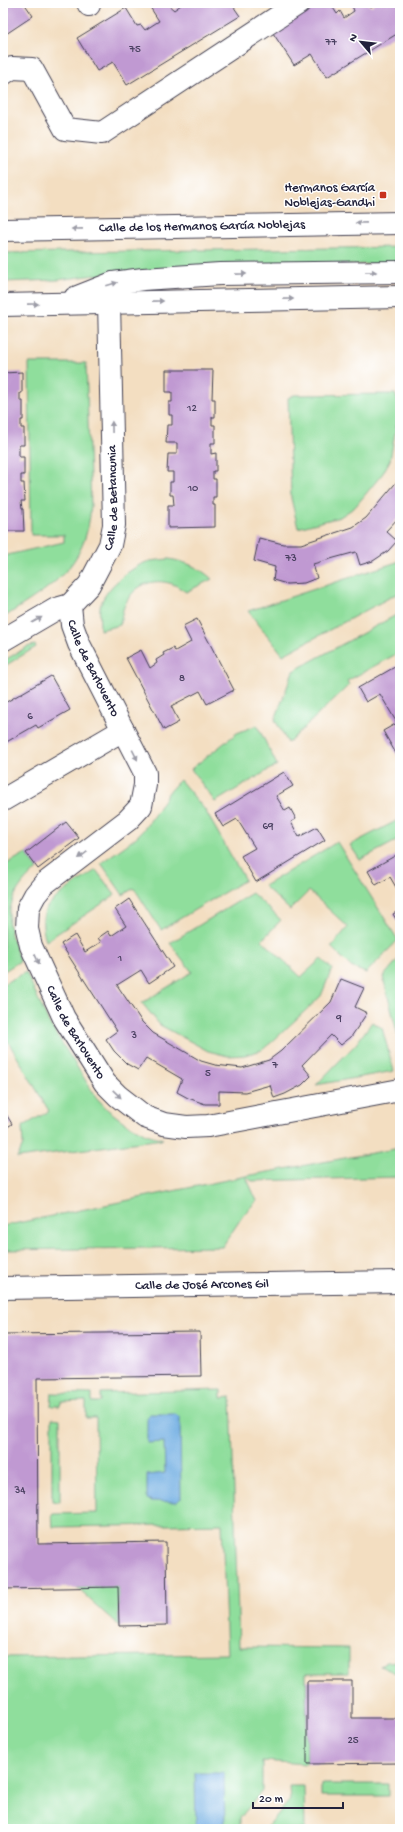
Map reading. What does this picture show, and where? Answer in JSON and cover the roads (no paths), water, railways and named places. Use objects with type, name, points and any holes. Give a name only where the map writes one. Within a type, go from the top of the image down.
[{"type":"street","points":[[3,74],[12,68],[32,69],[65,129],[102,133],[299,3]]},
{"type":"street","name":"Calle de los Hermanos García Noblejas","points":[[3,230],[400,223]]},
{"type":"street","points":[[63,303],[113,283],[143,279],[220,274],[400,272]]},
{"type":"street","points":[[3,305],[400,297]]},
{"type":"street","name":"Calle de Betancunia","points":[[3,640],[56,609],[70,605],[89,585],[110,545],[114,525],[109,302]]},
{"type":"street","name":"Calle de Barlovento","points":[[70,605],[72,625],[79,644],[145,773],[145,784],[141,806],[128,820],[44,884],[35,895],[28,908],[27,929],[31,946],[64,1018],[105,1083],[118,1096],[145,1117],[164,1124],[186,1127],[208,1126],[400,1090]]},
{"type":"street","name":"Calle de Barlovento","points":[[3,800],[123,730]]},
{"type":"street","name":"Calle de José Arcones Gil","points":[[3,1288],[400,1282]]},
{"type":"water","points":[[149,1414],[175,1414],[180,1417],[181,1498],[177,1502],[152,1501],[147,1499],[147,1475],[165,1473],[164,1442],[147,1443],[147,1418]]},
{"type":"water","points":[[195,1773],[224,1773],[225,1829],[196,1829]]},
{"type":"place","name":"Hermanos García Noblejas-Gandhi","points":[[383,195]]}]
